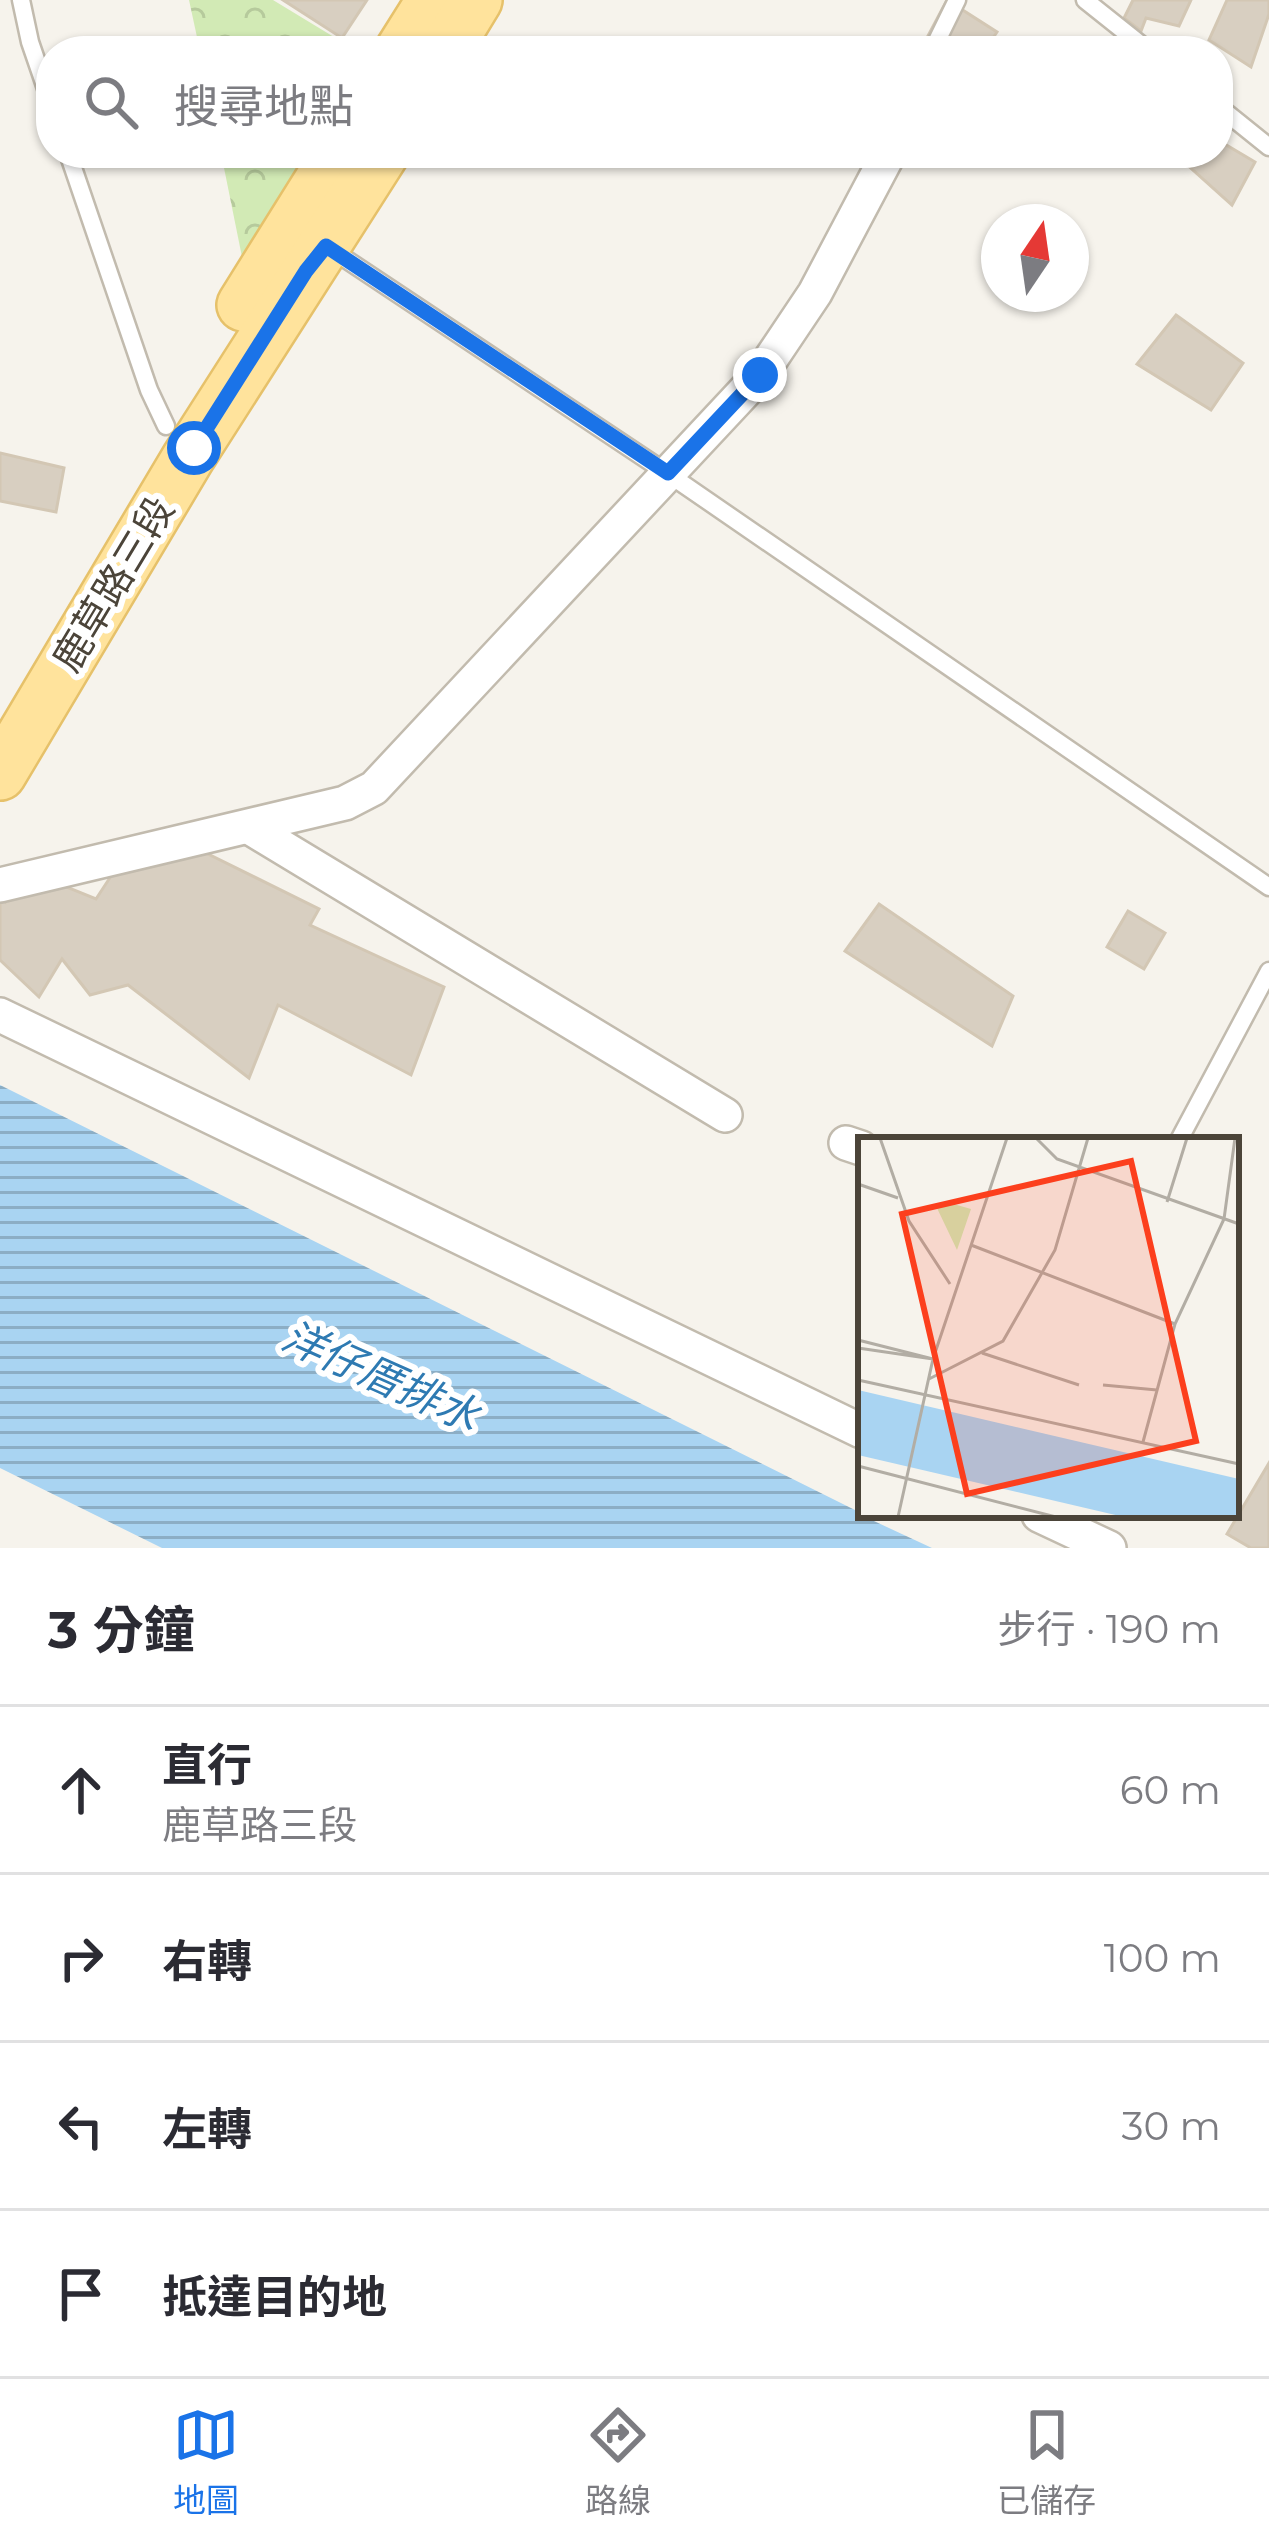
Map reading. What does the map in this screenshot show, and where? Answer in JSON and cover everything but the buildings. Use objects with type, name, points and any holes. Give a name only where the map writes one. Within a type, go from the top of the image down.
[{"type":"main road","points":[[410,36],[433,0]]},
{"type":"main road","points":[[454,36],[476,0]]},
{"type":"main road","name":"鹿草路三段","points":[[0,707],[166,426],[329,168]]},
{"type":"main road","name":"鹿草路三段","points":[[0,774],[188,458],[373,168]]},
{"type":"street","points":[[0,885],[346,803],[374,788],[760,375],[815,293],[881,168]]},
{"type":"street","points":[[249,827],[725,1115]]},
{"type":"street","points":[[0,1015],[858,1430]]},
{"type":"street","points":[[1046,1518],[1109,1548]]},
{"type":"lane","points":[[21,0],[36,60]]},
{"type":"lane","points":[[939,36],[957,0]]},
{"type":"lane","points":[[1085,0],[1130,36]]},
{"type":"lane","points":[[1233,118],[1269,147]]},
{"type":"lane","points":[[73,168],[149,390],[166,426]]},
{"type":"lane","points":[[326,246],[668,473],[1269,887]]},
{"type":"lane","points":[[1181,1137],[1269,971]]},
{"type":"green space","points":[[189,0],[273,0],[332,36],[197,36]]},
{"type":"green space","points":[[224,168],[299,168],[242,257]]},
{"type":"water","name":"洋仔厝排水","points":[[0,1085],[858,1512],[858,1518],[932,1548],[162,1548],[0,1468]]},
{"type":"route","points":[[194,448],[326,246],[668,473],[760,375]]}]
